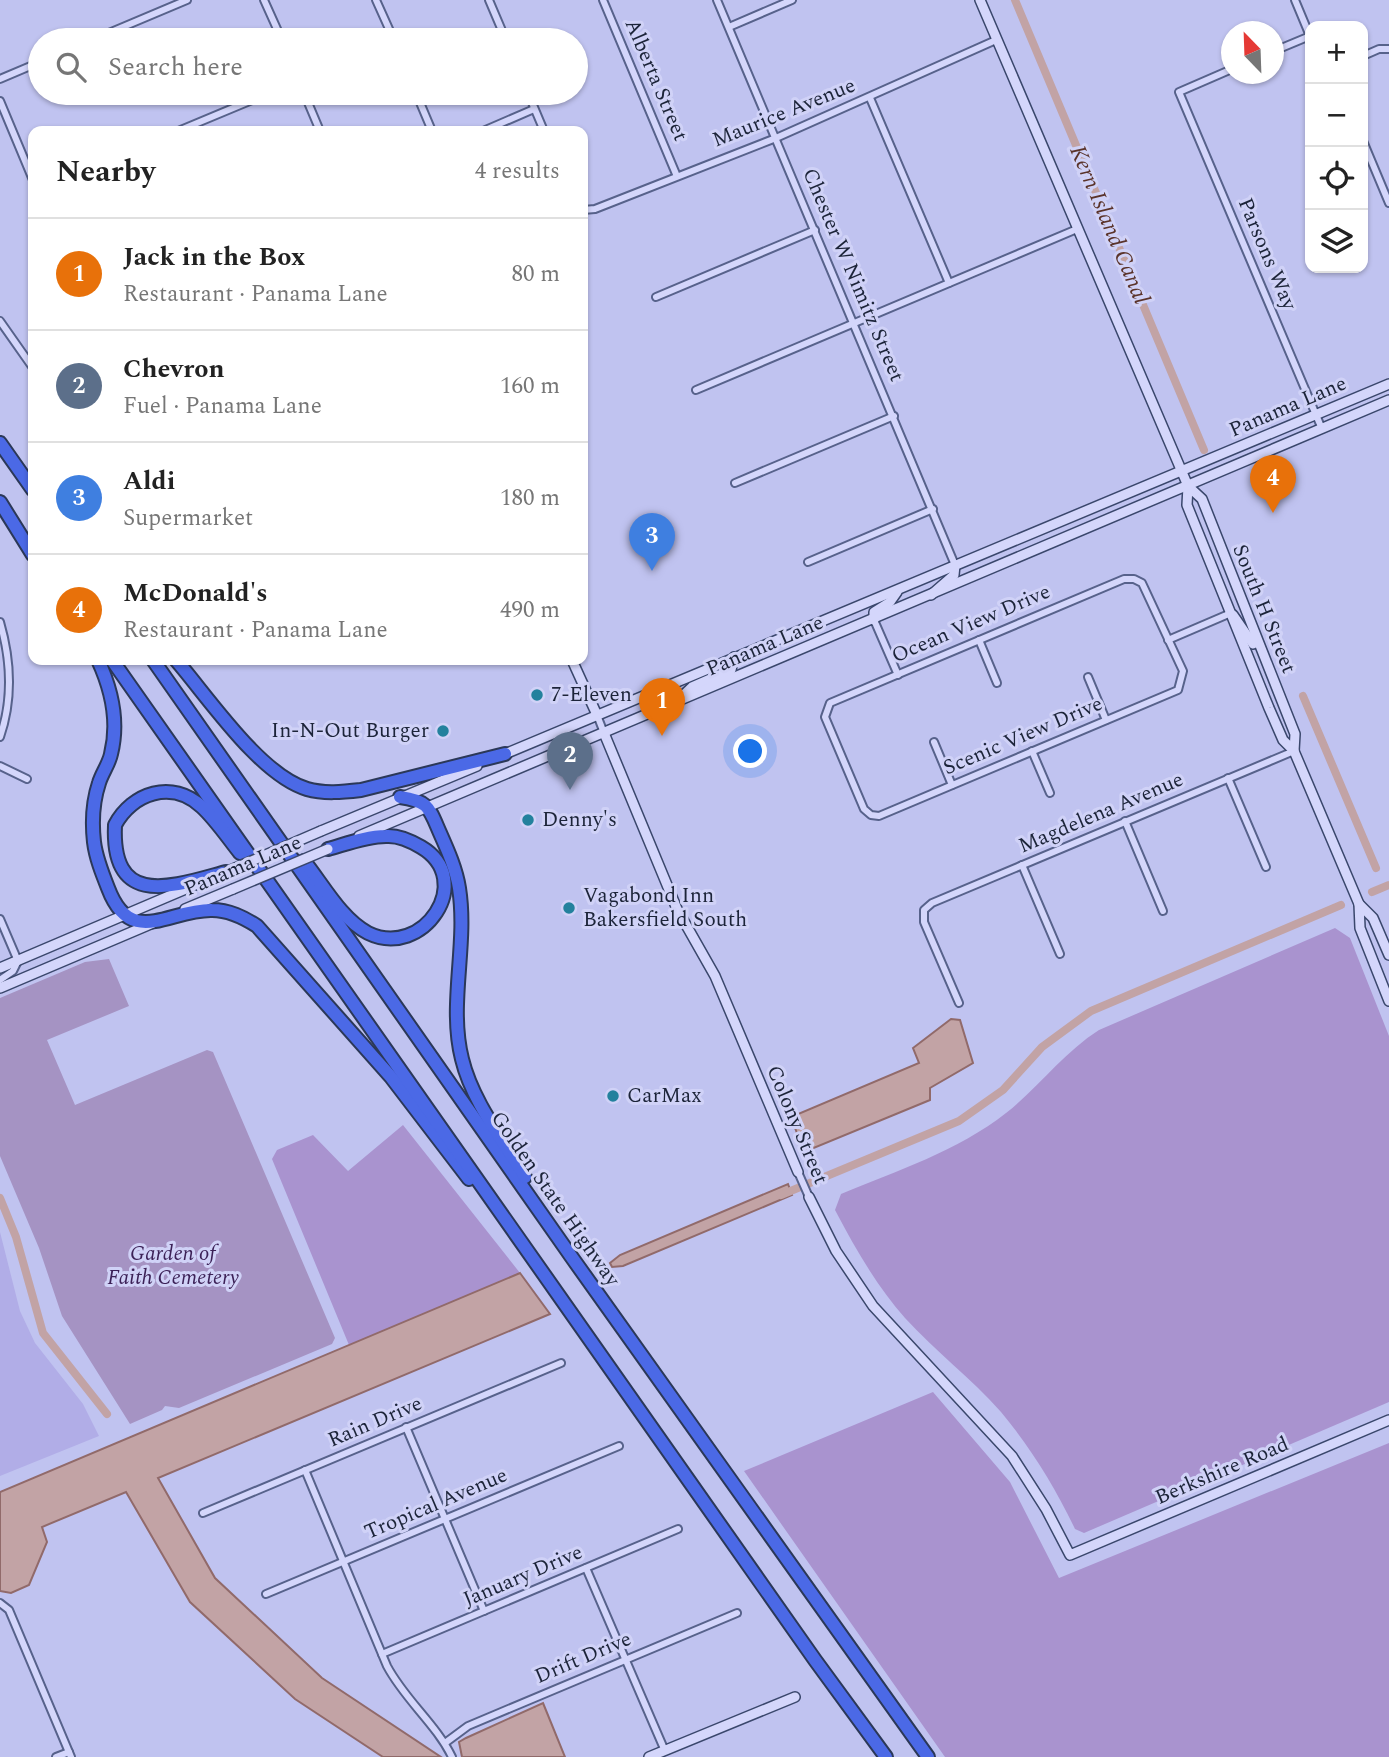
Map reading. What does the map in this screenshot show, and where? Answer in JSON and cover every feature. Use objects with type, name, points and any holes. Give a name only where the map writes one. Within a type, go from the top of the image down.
[{"type":"highway","points":[[0,443],[28,483]]},
{"type":"highway","points":[[0,502],[28,541]]},
{"type":"highway","points":[[0,502],[28,547]]},
{"type":"highway","points":[[100,665],[111,697],[113,737],[111,754],[98,786],[94,838],[96,857],[113,901],[124,916],[153,923],[211,910],[235,914],[257,926],[391,1077],[546,1275]]},
{"type":"highway","points":[[116,665],[886,1757]]},
{"type":"highway","name":"Golden State Highway","points":[[157,665],[573,1259],[928,1757]]},
{"type":"highway","points":[[180,665],[258,757],[281,777],[308,789],[342,792],[361,790],[505,754]]},
{"type":"highway","points":[[230,769],[361,929],[380,937],[400,938],[418,932],[439,912],[445,892],[439,866],[429,852],[411,841],[385,836],[328,849]]},
{"type":"highway","points":[[226,872],[163,888],[140,884],[122,867],[115,845],[115,825],[128,806],[146,795],[166,792],[193,800],[208,813],[317,949]]},
{"type":"highway","points":[[401,797],[420,800],[428,806],[452,859],[460,891],[457,1025],[467,1074],[573,1259]]},
{"type":"main road","name":"South H Street","points":[[980,0],[1181,471],[1188,486],[1202,499],[1295,734],[1294,751]]},
{"type":"main road","name":"Panama Lane","points":[[0,968],[401,797],[1389,384]]},
{"type":"main road","name":"Panama Lane","points":[[0,988],[1389,400]]},
{"type":"main road","name":"South H Street","points":[[1188,486],[1186,505],[1283,740],[1294,751],[1359,904],[1360,928],[1389,1001]]},
{"type":"main road","points":[[1210,564],[1233,598],[1243,606]]},
{"type":"main road","points":[[930,596],[938,585],[954,575],[956,565]]},
{"type":"main road","points":[[874,620],[874,612],[890,602],[898,590]]},
{"type":"main road","points":[[1231,613],[1244,626],[1275,682]]},
{"type":"main road","points":[[674,703],[692,687],[731,670],[734,657]]},
{"type":"main road","name":"Colony Street","points":[[574,665],[597,715]]},
{"type":"main road","name":"Colony Street","points":[[604,733],[677,909],[715,976],[798,1172]]},
{"type":"main road","name":"South H Street","points":[[1359,904],[1373,918],[1389,955]]},
{"type":"main road","name":"Colony Street","points":[[809,1197],[836,1251],[873,1306],[1012,1456],[1046,1509],[1070,1555]]},
{"type":"main road","name":"Berkshire Road","points":[[1070,1555],[1389,1420]]},
{"type":"main road","points":[[649,1757],[795,1697]]},
{"type":"street","points":[[120,28],[187,0]]},
{"type":"street","points":[[264,0],[277,28]]},
{"type":"street","points":[[376,0],[389,28]]},
{"type":"street","points":[[489,0],[501,28]]},
{"type":"street","name":"Alberta Street","points":[[603,0],[676,174]]},
{"type":"street","name":"Chester W Nimitz Street","points":[[718,0],[956,565]]},
{"type":"street","points":[[729,27],[792,0]]},
{"type":"street","points":[[1295,0],[1305,24]]},
{"type":"street","points":[[1284,47],[1305,38]]},
{"type":"street","name":"Maurice Avenue","points":[[588,210],[776,138],[996,40]]},
{"type":"street","points":[[1368,54],[1379,49],[1389,49]]},
{"type":"street","points":[[0,79],[28,67]]},
{"type":"street","name":"Parsons Way","points":[[1221,73],[1179,92],[1322,429]]},
{"type":"street","points":[[870,98],[949,283]]},
{"type":"street","points":[[0,101],[28,168]]},
{"type":"street","points":[[190,126],[240,105]]},
{"type":"street","points":[[309,105],[318,126]]},
{"type":"street","points":[[421,105],[430,126]]},
{"type":"street","points":[[532,105],[542,126]]},
{"type":"street","points":[[495,126],[534,109]]},
{"type":"street","points":[[1365,147],[1389,204]]},
{"type":"street","points":[[656,297],[815,229]]},
{"type":"street","points":[[696,390],[1077,229]]},
{"type":"street","points":[[0,321],[28,361]]},
{"type":"street","points":[[735,483],[894,416]]},
{"type":"street","points":[[808,562],[933,509]]},
{"type":"street","name":"Ocean View Drive","points":[[871,816],[864,809],[825,717],[825,709],[830,703],[1125,579],[1142,583],[1168,640]]},
{"type":"street","points":[[1168,640],[1231,613]]},
{"type":"street","points":[[874,620],[898,674]]},
{"type":"street","points":[[0,622],[10,677],[7,710],[0,737]]},
{"type":"street","points":[[979,640],[998,683]]},
{"type":"street","name":"Scenic View Drive","points":[[871,816],[879,816],[1178,690],[1183,680],[1183,671],[1168,640]]},
{"type":"street","points":[[1088,677],[1106,720]]},
{"type":"street","name":"Colony Street","points":[[597,715],[604,733]]},
{"type":"street","points":[[934,743],[952,785]]},
{"type":"street","points":[[1032,751],[1050,793]]},
{"type":"street","name":"Magdelena Avenue","points":[[959,1003],[924,922],[924,910],[932,903],[1294,751]]},
{"type":"street","points":[[0,766],[27,779]]},
{"type":"street","points":[[1228,778],[1266,867]]},
{"type":"street","points":[[1125,821],[1163,911]]},
{"type":"street","points":[[1022,865],[1060,954]]},
{"type":"street","points":[[0,919],[18,961],[13,971],[0,979]]},
{"type":"street","name":"Colony Street","points":[[798,1172],[809,1197]]},
{"type":"street","name":"Rain Drive","points":[[203,1513],[561,1363]]},
{"type":"street","points":[[406,1427],[484,1611]]},
{"type":"street","name":"Tropical Avenue","points":[[266,1594],[619,1446]]},
{"type":"street","points":[[305,1470],[382,1654],[405,1696],[445,1743],[452,1757]]},
{"type":"street","name":"January Drive","points":[[382,1654],[678,1529]]},
{"type":"street","points":[[586,1569],[665,1751]]},
{"type":"street","points":[[2,1603],[9,1610],[70,1754],[56,1757]]},
{"type":"street","name":"Drift Drive","points":[[445,1743],[468,1726],[737,1613]]},
{"type":"shaded area","points":[[1335,928],[1350,938],[1389,1036],[1389,1402],[1084,1533],[1075,1529],[1042,1468],[1001,1412],[905,1318],[885,1293],[835,1210],[841,1194],[926,1159],[987,1126],[1018,1103],[1074,1049],[1099,1030]]},
{"type":"shaded area","points":[[951,1019],[960,1020],[973,1063],[930,1088],[930,1100],[804,1152],[791,1117],[919,1063],[913,1048]]},
{"type":"shaded area","points":[[403,1125],[520,1273],[349,1345],[272,1159],[277,1150],[313,1135],[348,1171]]},
{"type":"shaded area","points":[[788,1184],[792,1195],[623,1266],[612,1267],[610,1263],[620,1255]]},
{"type":"shaded area","points":[[0,1232],[20,1311],[35,1343],[83,1404],[99,1436],[0,1476]]},
{"type":"shaded area","points":[[520,1273],[550,1314],[158,1478],[215,1578],[322,1678],[441,1757],[383,1757],[295,1699],[190,1602],[126,1492],[42,1527],[47,1542],[29,1585],[11,1593],[0,1591],[0,1492]]},
{"type":"shaded area","points":[[933,1392],[1010,1482],[1059,1578],[1389,1443],[1389,1757],[945,1757],[744,1471]]},
{"type":"shaded area","points":[[543,1703],[565,1757],[462,1757],[459,1742]]},
{"type":"green space","name":"Garden of Faith Cemetery","points":[[109,959],[129,1006],[47,1040],[75,1105],[207,1050],[213,1052],[335,1338],[332,1344],[179,1408],[165,1406],[162,1410],[130,1424],[62,1316],[39,1248],[0,1156],[0,998],[85,962]]},
{"type":"waterway","name":"Kern Island Canal","points":[[1015,0],[1204,450]]},
{"type":"waterway","name":"Kern Island Canal","points":[[1303,696],[1376,868]]},
{"type":"waterway","points":[[1372,892],[1389,885]]},
{"type":"waterway","points":[[781,1195],[959,1121],[1003,1090],[1042,1047],[1091,1011],[1341,905]]},
{"type":"waterway","points":[[0,1198],[16,1237],[43,1333],[107,1414]]},
{"type":"place","name":"McDonald's","points":[[1273,513]]},
{"type":"place","name":"Aldi","points":[[652,571]]},
{"type":"place","name":"7-Eleven","points":[[537,695]]},
{"type":"place","name":"In-N-Out Burger","points":[[443,731]]},
{"type":"place","name":"Jack in the Box","points":[[662,736]]},
{"type":"place","name":"Chevron","points":[[570,790]]},
{"type":"place","name":"Denny's","points":[[528,820]]},
{"type":"place","name":"Vagabond Inn Bakersfield South","points":[[569,908]]},
{"type":"place","name":"CarMax","points":[[613,1096]]}]
